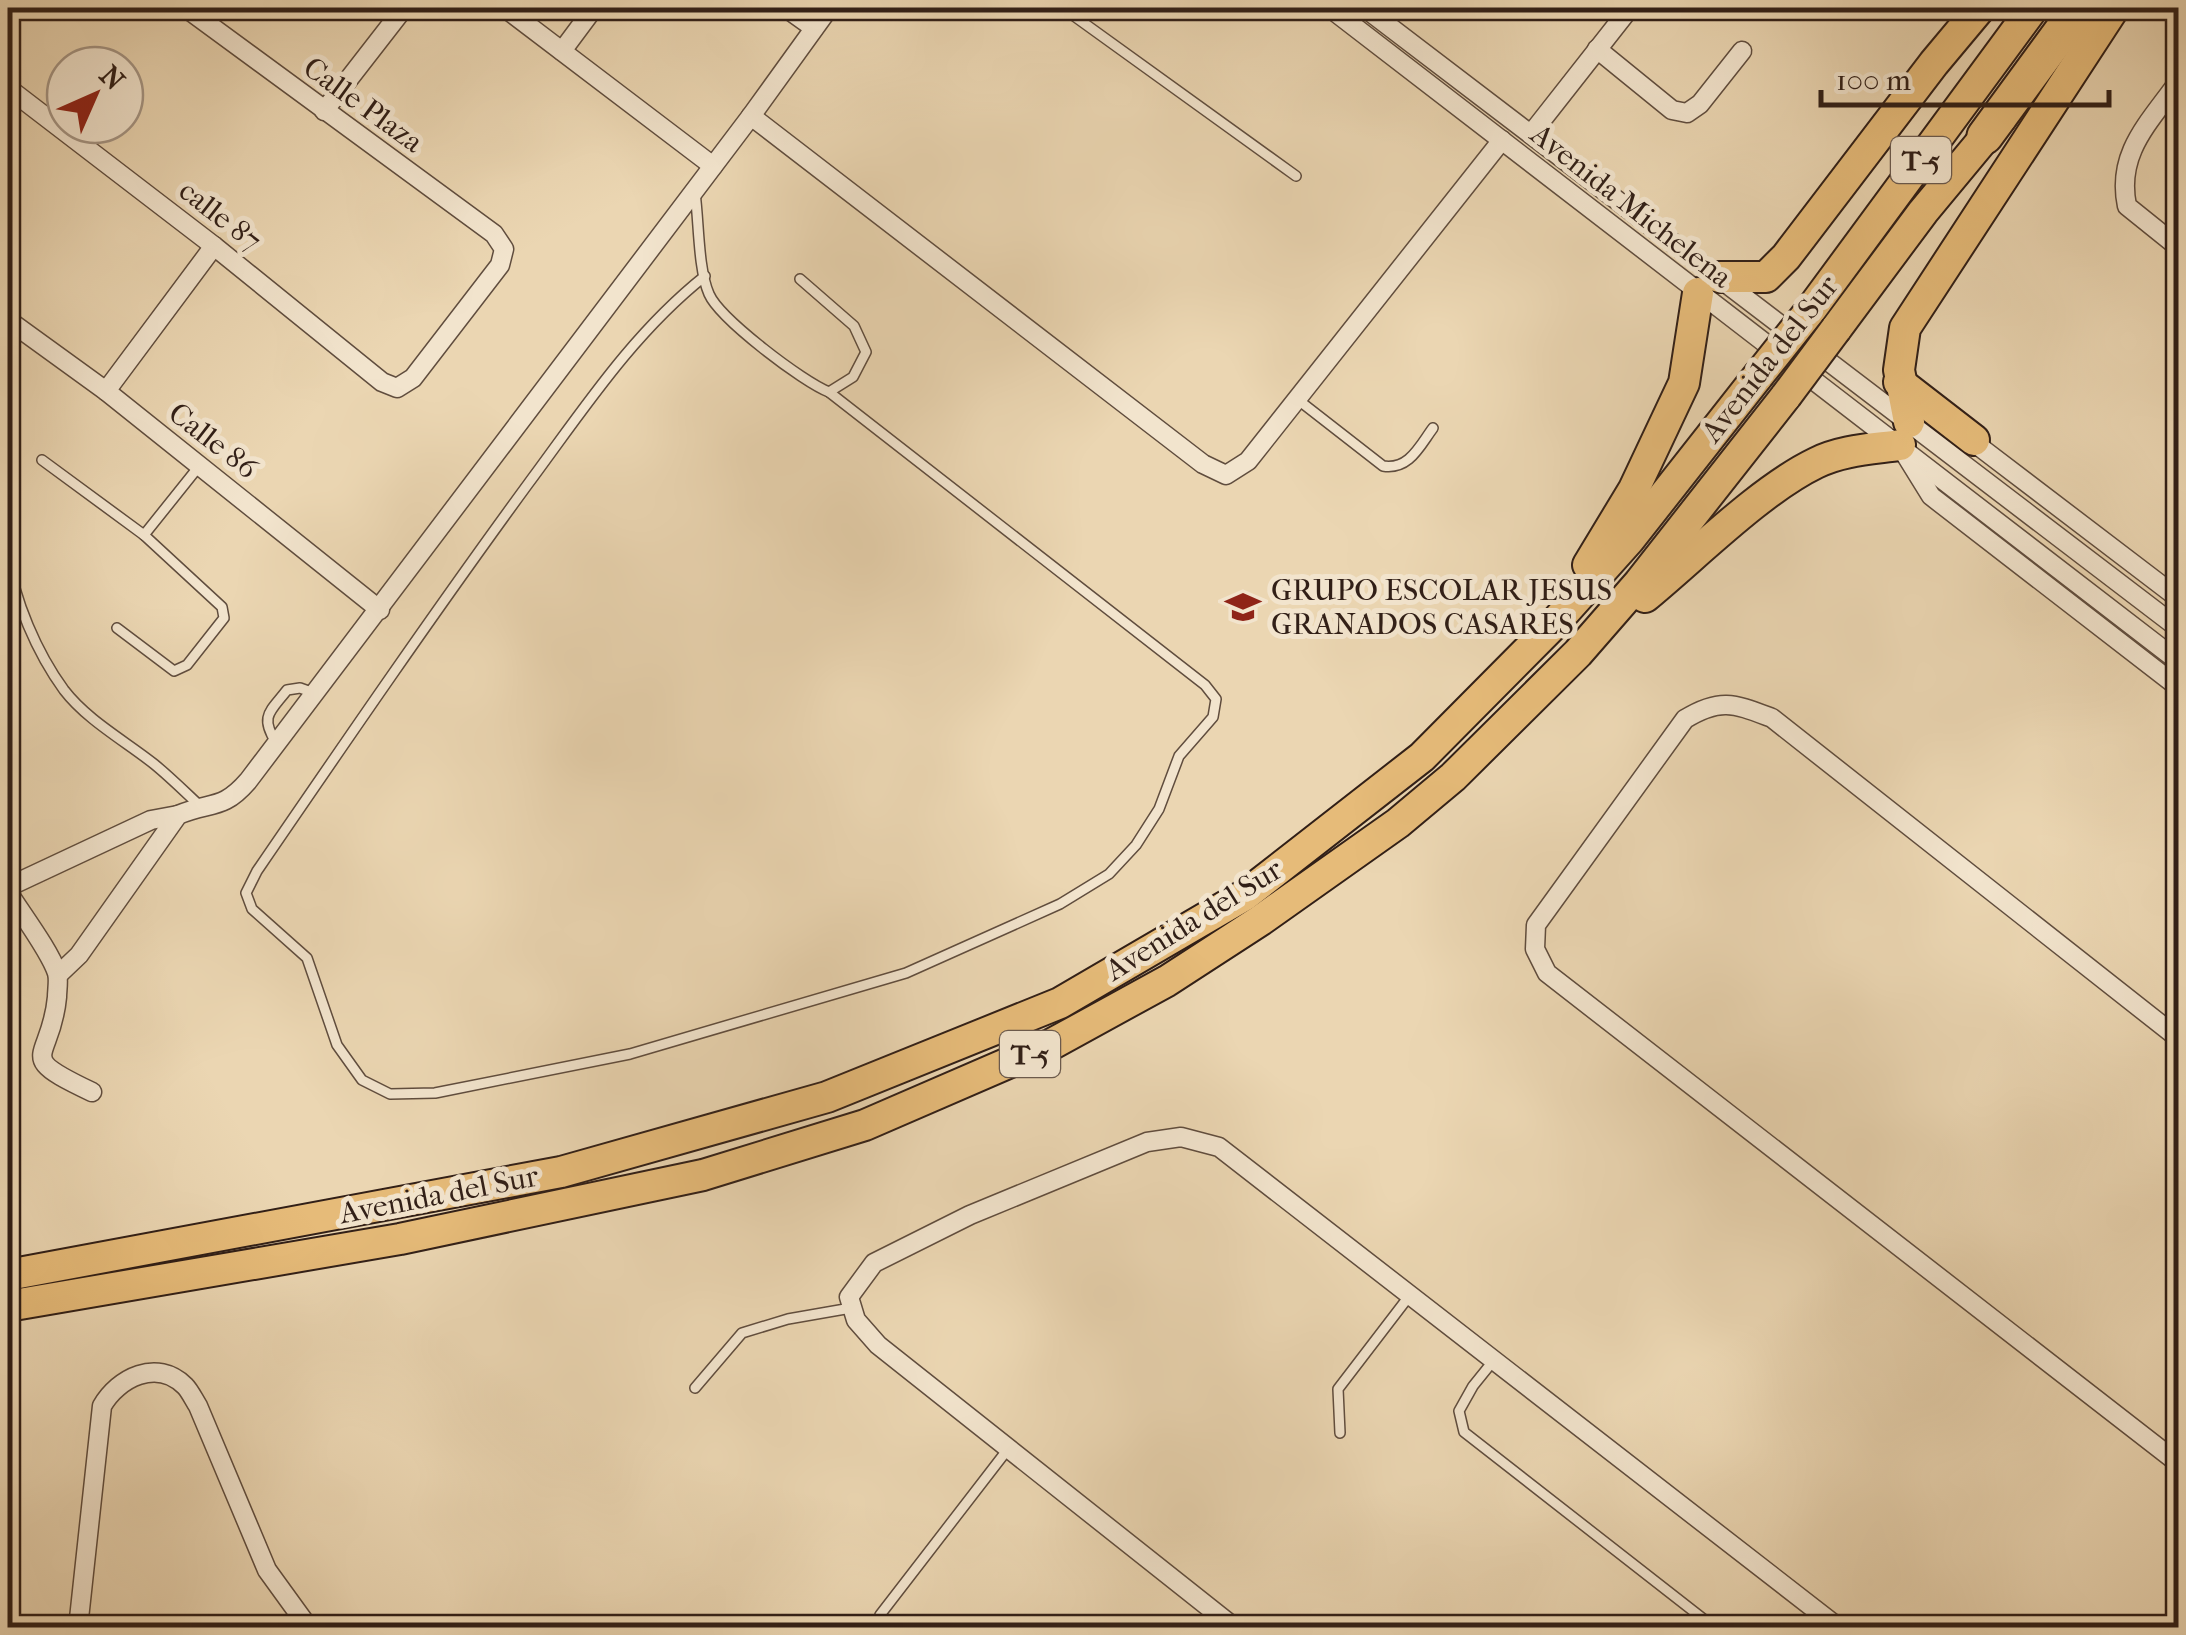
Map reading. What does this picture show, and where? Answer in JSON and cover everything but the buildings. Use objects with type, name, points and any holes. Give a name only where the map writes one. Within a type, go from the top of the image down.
[{"type":"highway","points":[[1552,626],[1634,488],[1684,383],[1709,285],[1766,277],[1786,257],[1980,8]]},
{"type":"highway","name":"Avenida del Sur","points":[[8,1306],[44,1284],[561,1172],[827,1098],[1060,1003],[1245,895],[1422,757],[1552,626],[1629,540],[1809,312],[2033,8]]},
{"type":"highway","points":[[1985,136],[2079,8]]},
{"type":"highway","name":"Avenida del Sur","points":[[8,1276],[44,1284],[280,1261],[702,1175],[865,1125],[963,1085],[1052,1044],[1168,981],[1398,823],[1453,778],[1578,653],[1639,583],[1786,396],[1923,212],[2100,8]]},
{"type":"highway","points":[[1578,653],[1784,482],[1818,462],[1904,434],[1899,382],[1905,328],[2114,8]]},
{"type":"highway","points":[[1899,382],[1974,440]]},
{"type":"street","name":"Calle Plaza","points":[[186,8],[494,234],[504,249],[500,265],[413,378],[398,388]]},
{"type":"street","points":[[324,111],[404,8]]},
{"type":"street","points":[[505,8],[714,166]]},
{"type":"street","points":[[562,51],[594,8]]},
{"type":"street","points":[[786,8],[814,28]]},
{"type":"street","points":[[92,1092],[52,1073],[43,1063],[40,1052],[55,1012],[58,975],[8,889],[151,820],[232,800],[380,610],[830,8]]},
{"type":"street","name":"Avenida Michelena","points":[[1330,8],[1502,140],[1709,285],[1904,434],[2178,660]]},
{"type":"street","name":"Avenida Michelena","points":[[1364,8],[1531,134],[1709,285],[1904,434],[2178,628]]},
{"type":"street","points":[[1531,134],[1630,8]]},
{"type":"street","points":[[1597,50],[1672,110],[1687,113],[1700,104],[1742,51]]},
{"type":"street","points":[[2178,82],[2141,133],[2122,183],[2127,206],[2178,247]]},
{"type":"street","name":"calle 87","points":[[8,88],[214,246],[382,382],[398,388]]},
{"type":"street","points":[[752,116],[1203,464],[1226,475],[1248,461],[1502,140]]},
{"type":"street","points":[[106,391],[214,246]]},
{"type":"street","name":"Calle 86","points":[[8,320],[106,391],[380,610]]},
{"type":"street","name":"Avenida Michelena","points":[[1904,434],[1974,440]]},
{"type":"street","name":"Avenida Michelena","points":[[1904,434],[1932,496],[2178,688]]},
{"type":"street","points":[[1974,440],[2178,598]]},
{"type":"street","points":[[2178,1038],[1772,718],[1739,706],[1708,705],[1686,718],[1536,925],[1535,950],[1547,973],[2178,1462]]},
{"type":"street","points":[[58,975],[79,954],[178,815]]},
{"type":"street","points":[[1235,1628],[878,1345],[856,1320],[850,1297],[874,1263],[970,1215],[1147,1142],[1181,1138],[1219,1147],[1840,1628]]},
{"type":"street","points":[[78,1628],[102,1406],[125,1379],[144,1373],[168,1375],[185,1386],[198,1406],[267,1570],[309,1628]]},
{"type":"lane","points":[[1063,8],[1296,176]]},
{"type":"lane","points":[[695,190],[709,296],[728,318],[1206,685],[1216,699],[1213,718],[1179,756],[1159,809],[1136,845],[1109,874],[1060,904],[906,973],[630,1054],[436,1093],[390,1094],[362,1080],[337,1046],[307,958],[252,909],[246,893],[256,871],[405,654],[568,430],[638,337],[705,276]]},
{"type":"lane","points":[[800,279],[854,326],[866,352],[853,377],[829,392]]},
{"type":"lane","points":[[1297,399],[1382,466],[1394,468],[1408,462],[1433,428]]},
{"type":"lane","points":[[42,460],[144,536],[222,607],[224,618],[187,665],[174,671],[118,628]]},
{"type":"lane","points":[[144,536],[200,465]]},
{"type":"lane","points":[[8,555],[12,584],[38,644],[65,691],[200,806]]},
{"type":"lane","points":[[1340,1433],[1338,1390],[1410,1295]]},
{"type":"lane","points":[[695,1388],[742,1333],[788,1319],[851,1308]]},
{"type":"lane","points":[[1494,1360],[1459,1412],[1464,1432],[1715,1628]]},
{"type":"lane","points":[[880,1615],[1008,1449]]},
{"type":"place","name":"GRUPO ESCOLAR JESUS GRANADOS CASARES","points":[[1243,607]]}]
